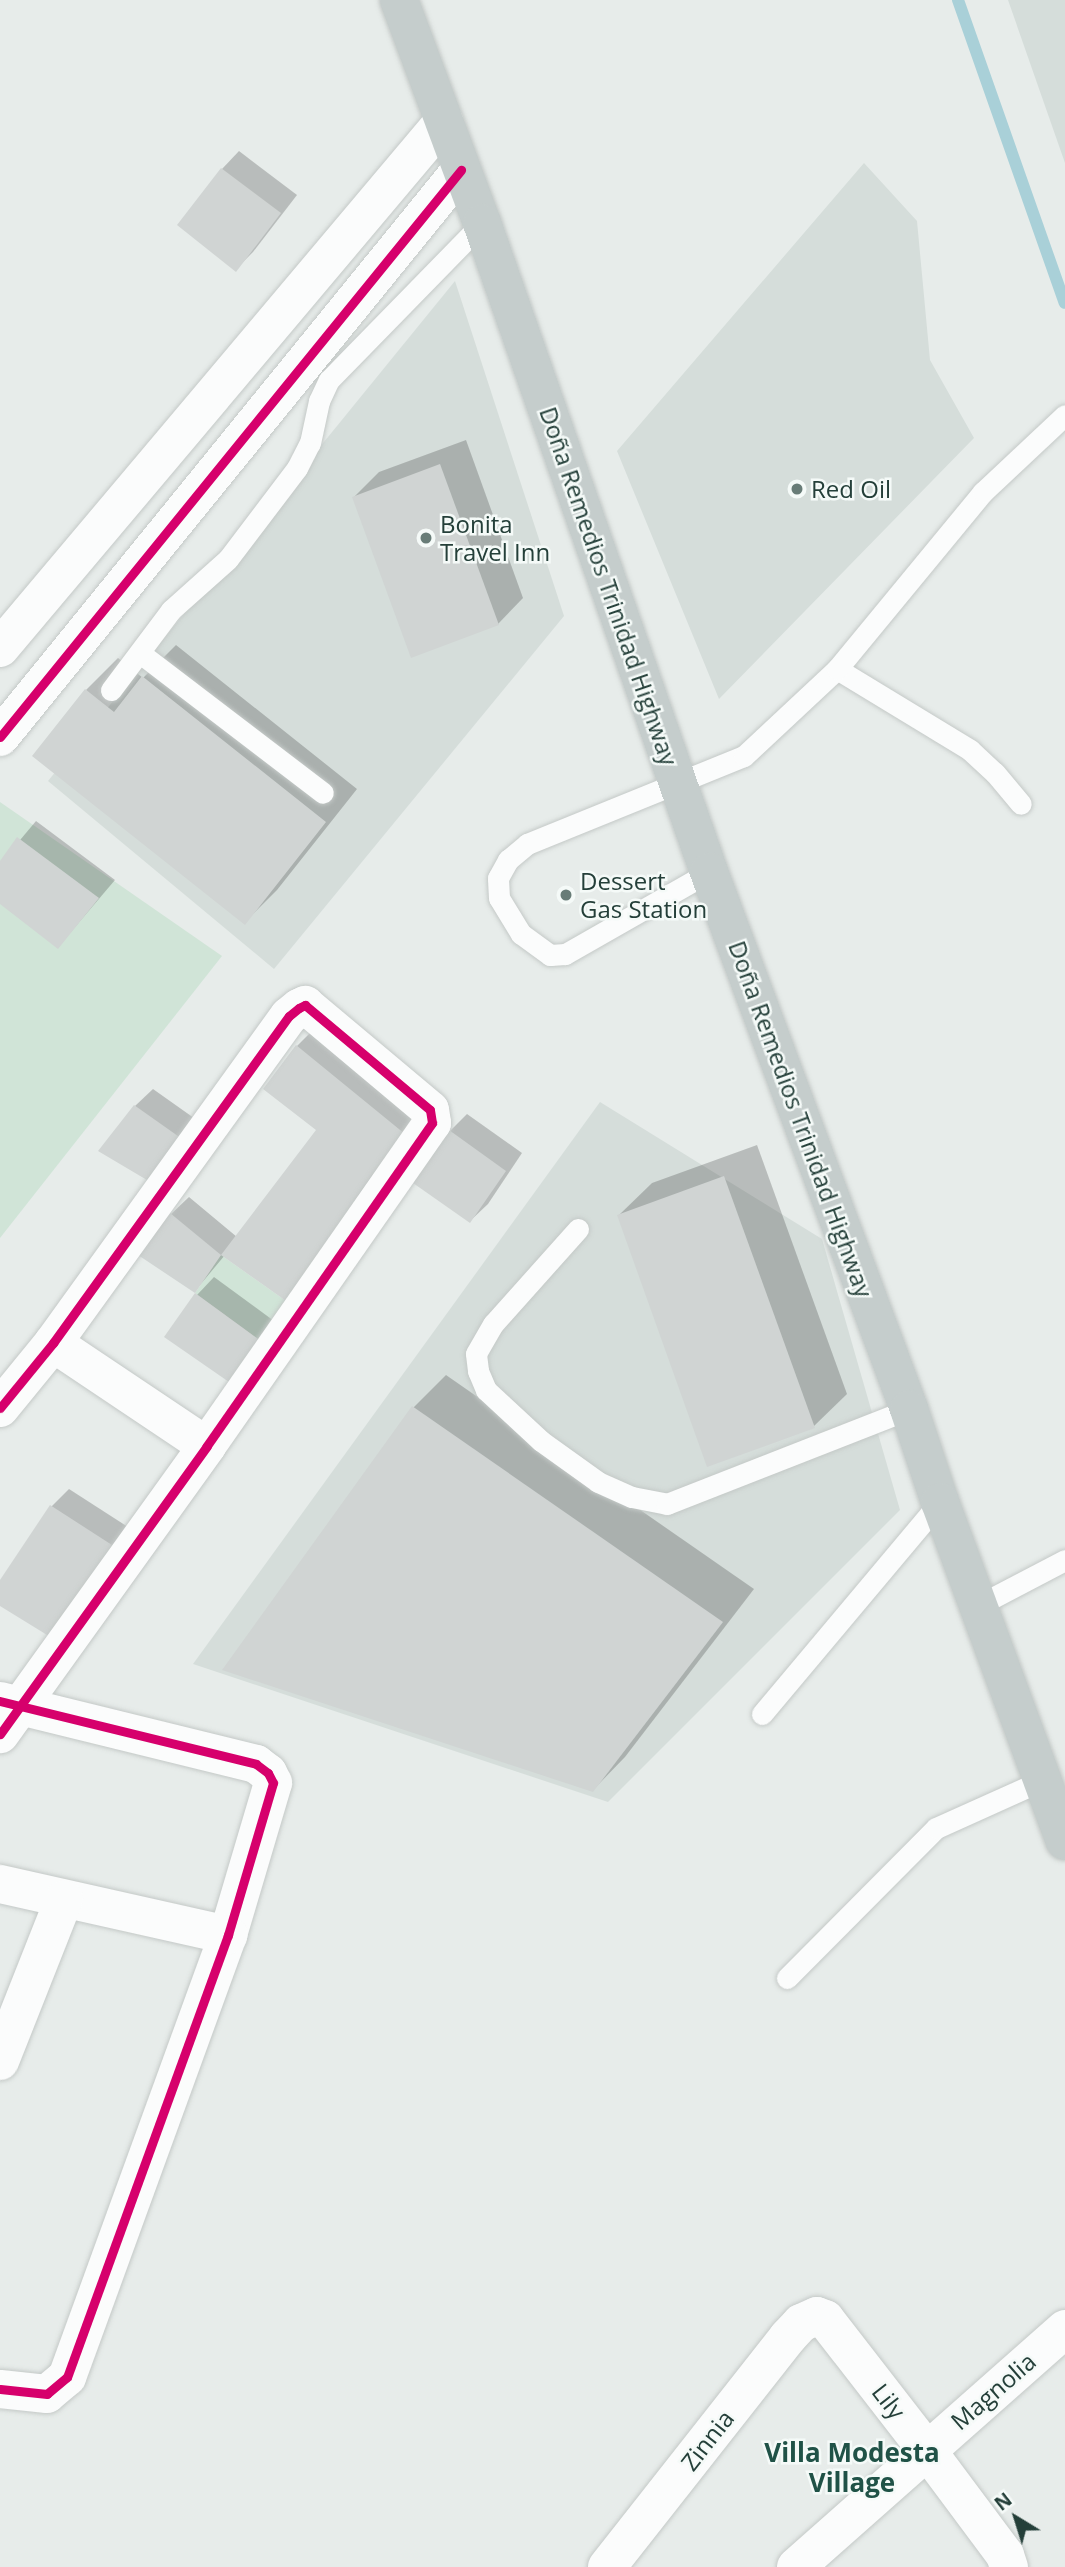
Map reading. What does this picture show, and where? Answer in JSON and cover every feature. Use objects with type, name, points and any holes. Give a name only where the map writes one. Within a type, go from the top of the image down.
[{"type":"highway","name":"Doña Remedios Trinidad Highway","points":[[399,0],[482,223],[709,872],[909,1409],[940,1502],[1065,1841]]},
{"type":"street","points":[[0,648],[444,121]]},
{"type":"street","points":[[0,737],[461,170]]},
{"type":"street","points":[[0,1408],[53,1343],[289,1016],[305,1005],[430,1110],[432,1123],[207,1446],[8,1714],[256,1764],[268,1773],[273,1783],[228,1934],[66,2376],[47,2394],[0,2389]]},
{"type":"street","points":[[53,1343],[207,1446]]},
{"type":"street","points":[[0,1884],[228,1934]]},
{"type":"street","points":[[0,2061],[64,1899]]},
{"type":"street","name":"Lily","points":[[811,2317],[825,2319],[926,2449],[1009,2566]]},
{"type":"street","name":"Zinnia","points":[[607,2567],[788,2337],[811,2317]]},
{"type":"street","name":"Magnolia","points":[[796,2567],[926,2449],[1065,2329]]},
{"type":"lane","points":[[111,690],[171,610],[228,559],[297,468],[310,443],[319,401],[329,380],[482,223]]},
{"type":"lane","points":[[709,872],[565,954],[550,955],[536,948],[521,934],[499,898],[498,878],[508,860],[527,844],[679,785],[744,756],[837,669],[983,492],[1065,415]]},
{"type":"lane","points":[[140,653],[323,793]]},
{"type":"lane","points":[[837,669],[970,750],[995,773],[1021,804]]},
{"type":"lane","points":[[578,1229],[493,1324],[476,1354],[478,1371],[486,1390],[541,1441],[598,1482],[632,1497],[667,1504],[909,1409]]},
{"type":"lane","points":[[762,1714],[940,1502]]},
{"type":"lane","points":[[978,1606],[1065,1560]]},
{"type":"lane","points":[[787,1978],[936,1828],[1043,1780]]},
{"type":"shaded area","points":[[1008,0],[1065,0],[1065,163]]},
{"type":"shaded area","points":[[864,163],[917,221],[930,360],[974,438],[719,699],[617,451]]},
{"type":"shaded area","points":[[455,281],[564,616],[274,969],[48,781]]},
{"type":"shaded area","points":[[600,1102],[822,1239],[900,1510],[608,1802],[193,1664]]},
{"type":"green space","points":[[0,802],[222,956],[0,1238]]},
{"type":"green space","points":[[221,1255],[286,1301],[258,1339],[195,1293]]},
{"type":"building","points":[[221,168],[281,213],[236,272],[177,225]]},
{"type":"building","points":[[440,464],[499,625],[411,658],[352,497]]},
{"type":"building","points":[[142,676],[326,822],[245,925],[32,756],[85,689],[114,712]]},
{"type":"building","points":[[17,837],[99,898],[58,949],[0,904],[0,861]]},
{"type":"building","points":[[296,1045],[405,1134],[372,1175],[286,1301],[221,1255],[316,1130],[263,1089]]},
{"type":"building","points":[[134,1105],[185,1141],[152,1183],[98,1151]]},
{"type":"building","points":[[449,1130],[506,1171],[470,1223],[413,1183]]},
{"type":"building","points":[[724,1176],[815,1428],[707,1467],[617,1215]]},
{"type":"building","points":[[170,1213],[221,1255],[195,1293],[138,1255]]},
{"type":"building","points":[[195,1293],[258,1339],[229,1382],[164,1337]]},
{"type":"building","points":[[412,1406],[723,1622],[593,1792],[222,1670]]},
{"type":"building","points":[[50,1505],[112,1545],[52,1638],[0,1606],[0,1580]]},
{"type":"waterway","points":[[958,0],[1065,303]]},
{"type":"cycle path","points":[[0,737],[461,170]]},
{"type":"cycle path","points":[[0,1408],[53,1343],[289,1016],[299,1008],[305,1005],[430,1110],[432,1123],[207,1446],[0,1734]]},
{"type":"cycle path","points":[[0,1701],[256,1764],[268,1773],[273,1783],[228,1935],[67,2377],[47,2394],[0,2389]]},
{"type":"place","name":"Red Oil","points":[[797,489]]},
{"type":"place","name":"Bonita Travel Inn","points":[[426,538]]},
{"type":"place","name":"Dessert Gas Station","points":[[566,895]]},
{"type":"district","name":"Villa Modesta Village","points":[[852,2468]]}]
